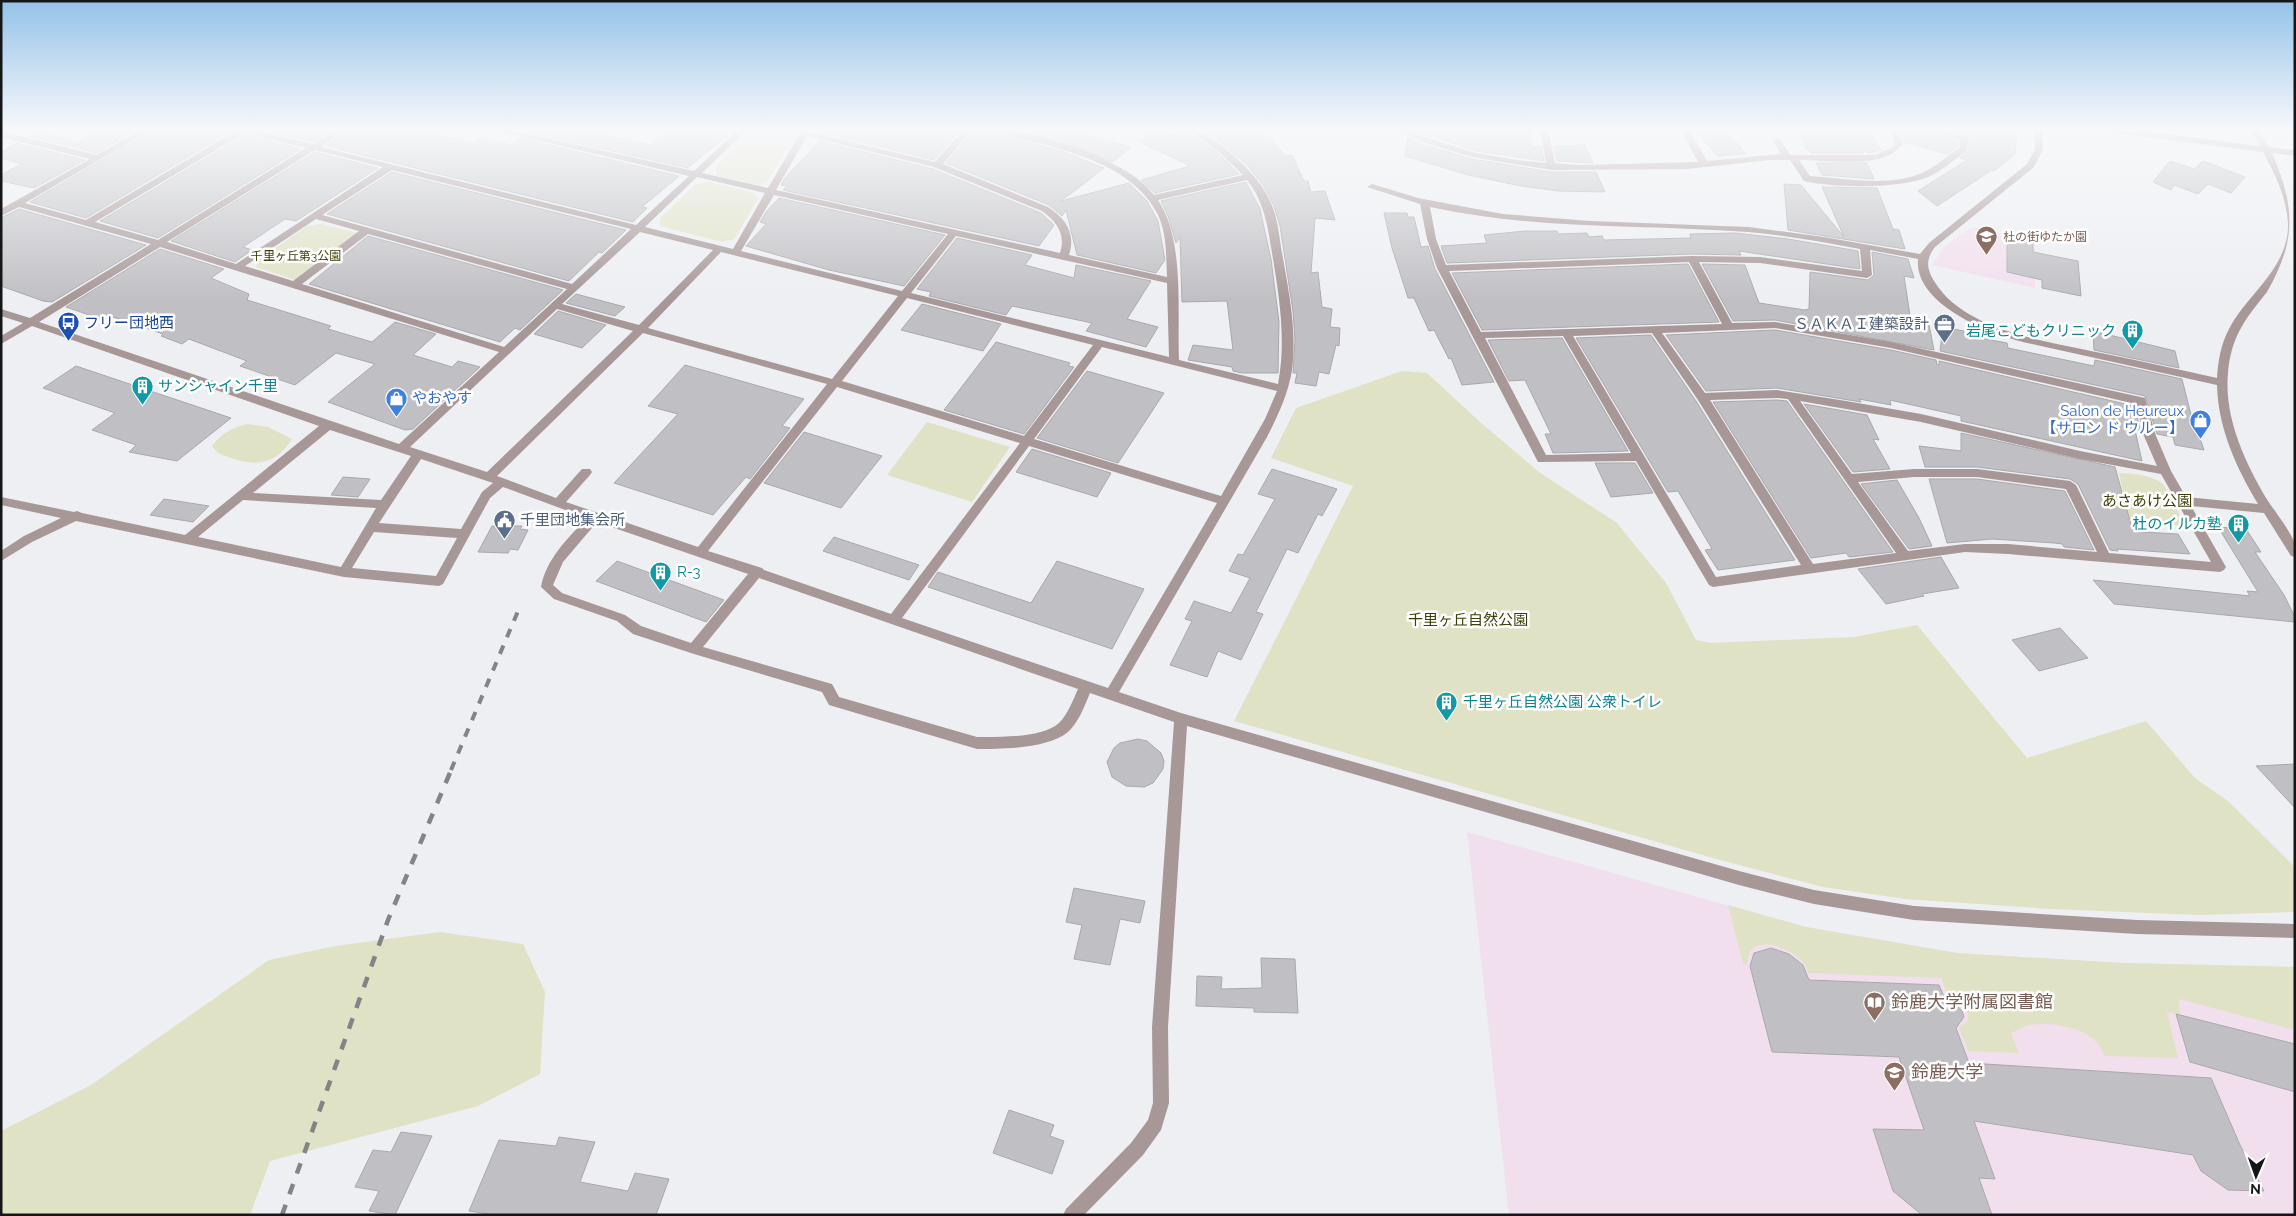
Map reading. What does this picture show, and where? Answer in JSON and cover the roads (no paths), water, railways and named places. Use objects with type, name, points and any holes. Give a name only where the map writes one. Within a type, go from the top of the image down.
[{"type":"street","points":[[3,211],[49,187]]},
{"type":"street","points":[[87,223],[148,187]]},
{"type":"street","points":[[1,341],[251,187]]},
{"type":"street","points":[[237,268],[359,187]]},
{"type":"street","points":[[469,187],[1283,388]]},
{"type":"street","points":[[402,448],[683,187]]},
{"type":"street","points":[[748,187],[1172,281]]},
{"type":"street","points":[[736,252],[772,187]]},
{"type":"street","points":[[990,187],[1045,209],[1056,216],[1066,231],[1068,242],[1063,257]]},
{"type":"street","points":[[1142,187],[1155,198],[1165,218],[1171,240],[1174,361]]},
{"type":"street","points":[[1155,198],[1205,187]]},
{"type":"street","points":[[1111,696],[1261,437],[1279,402],[1283,388],[1289,352],[1289,326],[1269,216],[1263,196],[1256,187]]},
{"type":"street","points":[[1372,187],[1425,204],[1549,223],[1750,230],[1923,257]]},
{"type":"street","points":[[2004,187],[1932,245],[1923,257],[1922,264],[1934,289],[1954,310],[1995,330],[2024,340],[2221,382]]},
{"type":"street","points":[[2283,187],[2293,223],[2288,250],[2276,272],[2237,323],[2226,350],[2221,382],[2224,410],[2231,434],[2250,479],[2295,554]]},
{"type":"street","points":[[19,204],[159,243],[508,351]]},
{"type":"street","points":[[1425,204],[1427,223],[1442,268],[1542,458],[1640,457]]},
{"type":"street","points":[[314,216],[576,288]]},
{"type":"street","points":[[295,286],[366,231]]},
{"type":"street","points":[[701,552],[953,233]]},
{"type":"street","points":[[1442,268],[1692,259],[1760,260],[1867,276],[1864,247]]},
{"type":"street","points":[[489,477],[640,330],[720,248]]},
{"type":"street","points":[[1692,259],[1728,326]]},
{"type":"street","points":[[556,306],[835,383],[1224,501]]},
{"type":"street","points":[[1,312],[328,425],[489,477],[558,503],[1181,719],[1814,897],[1906,912],[1970,918],[2137,927],[2295,931]]},
{"type":"street","points":[[1478,335],[1775,326],[1891,345],[2141,401],[2150,436],[2165,471],[2220,567],[1965,548],[1713,582],[1566,333]]},
{"type":"street","points":[[1655,330],[1702,398],[1810,569]]},
{"type":"street","points":[[894,619],[1101,342]]},
{"type":"street","points":[[1702,398],[1777,394],[1790,396],[1940,422],[2095,460],[2165,471]]},
{"type":"street","points":[[1790,396],[1851,478],[1904,555]]},
{"type":"street","points":[[187,540],[328,425]]},
{"type":"street","points":[[344,572],[384,504],[418,454]]},
{"type":"street","points":[[558,503],[586,472]]},
{"type":"street","points":[[1851,478],[1914,473],[1977,473],[2070,485],[2105,557]]},
{"type":"street","points":[[1,501],[77,515],[344,572],[439,581],[486,495],[501,482]]},
{"type":"street","points":[[239,496],[384,504]]},
{"type":"street","points":[[2183,501],[2268,509]]},
{"type":"street","points":[[1,557],[28,539],[77,515]]},
{"type":"street","points":[[596,516],[554,565],[548,577],[547,587],[558,596],[621,618],[638,630],[694,649],[827,688],[834,701],[977,743],[1050,736],[1065,726],[1077,707],[1086,686]]},
{"type":"street","points":[[371,527],[464,534]]},
{"type":"street","points":[[694,649],[758,571]]},
{"type":"street","points":[[1072,1215],[1137,1149],[1155,1124],[1161,1103],[1160,1027],[1181,719]]},
{"type":"railway","points":[[451,770],[518,611]]},
{"type":"railway","points":[[282,1215],[388,920],[452,768]]},
{"type":"place","name":"杜の街ゆたか園","points":[[1987,256]]},
{"type":"place","name":"フリー団地西","points":[[68,342]]},
{"type":"place","name":"ＳＡＫＡＩ建築設計","points":[[1945,343]]},
{"type":"place","name":"岩尾こどもクリニック","points":[[2132,350]]},
{"type":"place","name":"サンシャイン千里","points":[[142,405]]},
{"type":"place","name":"やおやす","points":[[396,417]]},
{"type":"place","name":"Salon de Heureux 【サロン ド ウルー】","points":[[2200,439]]},
{"type":"place","name":"千里団地集会所","points":[[504,539]]},
{"type":"place","name":"杜のイルカ塾","points":[[2238,543]]},
{"type":"place","name":"R-3","points":[[661,591]]},
{"type":"place","name":"千里ヶ丘自然公園 公衆トイレ","points":[[1447,721]]},
{"type":"place","name":"鈴鹿大学附属図書館","points":[[1875,1021]]},
{"type":"place","name":"鈴鹿大学","points":[[1895,1091]]},
{"type":"park label","name":"千里ヶ丘第3公園","points":[[296,256]]},
{"type":"park label","name":"あさあけ公園","points":[[2147,501]]},
{"type":"park label","name":"千里ヶ丘自然公園","points":[[1468,620]]}]
